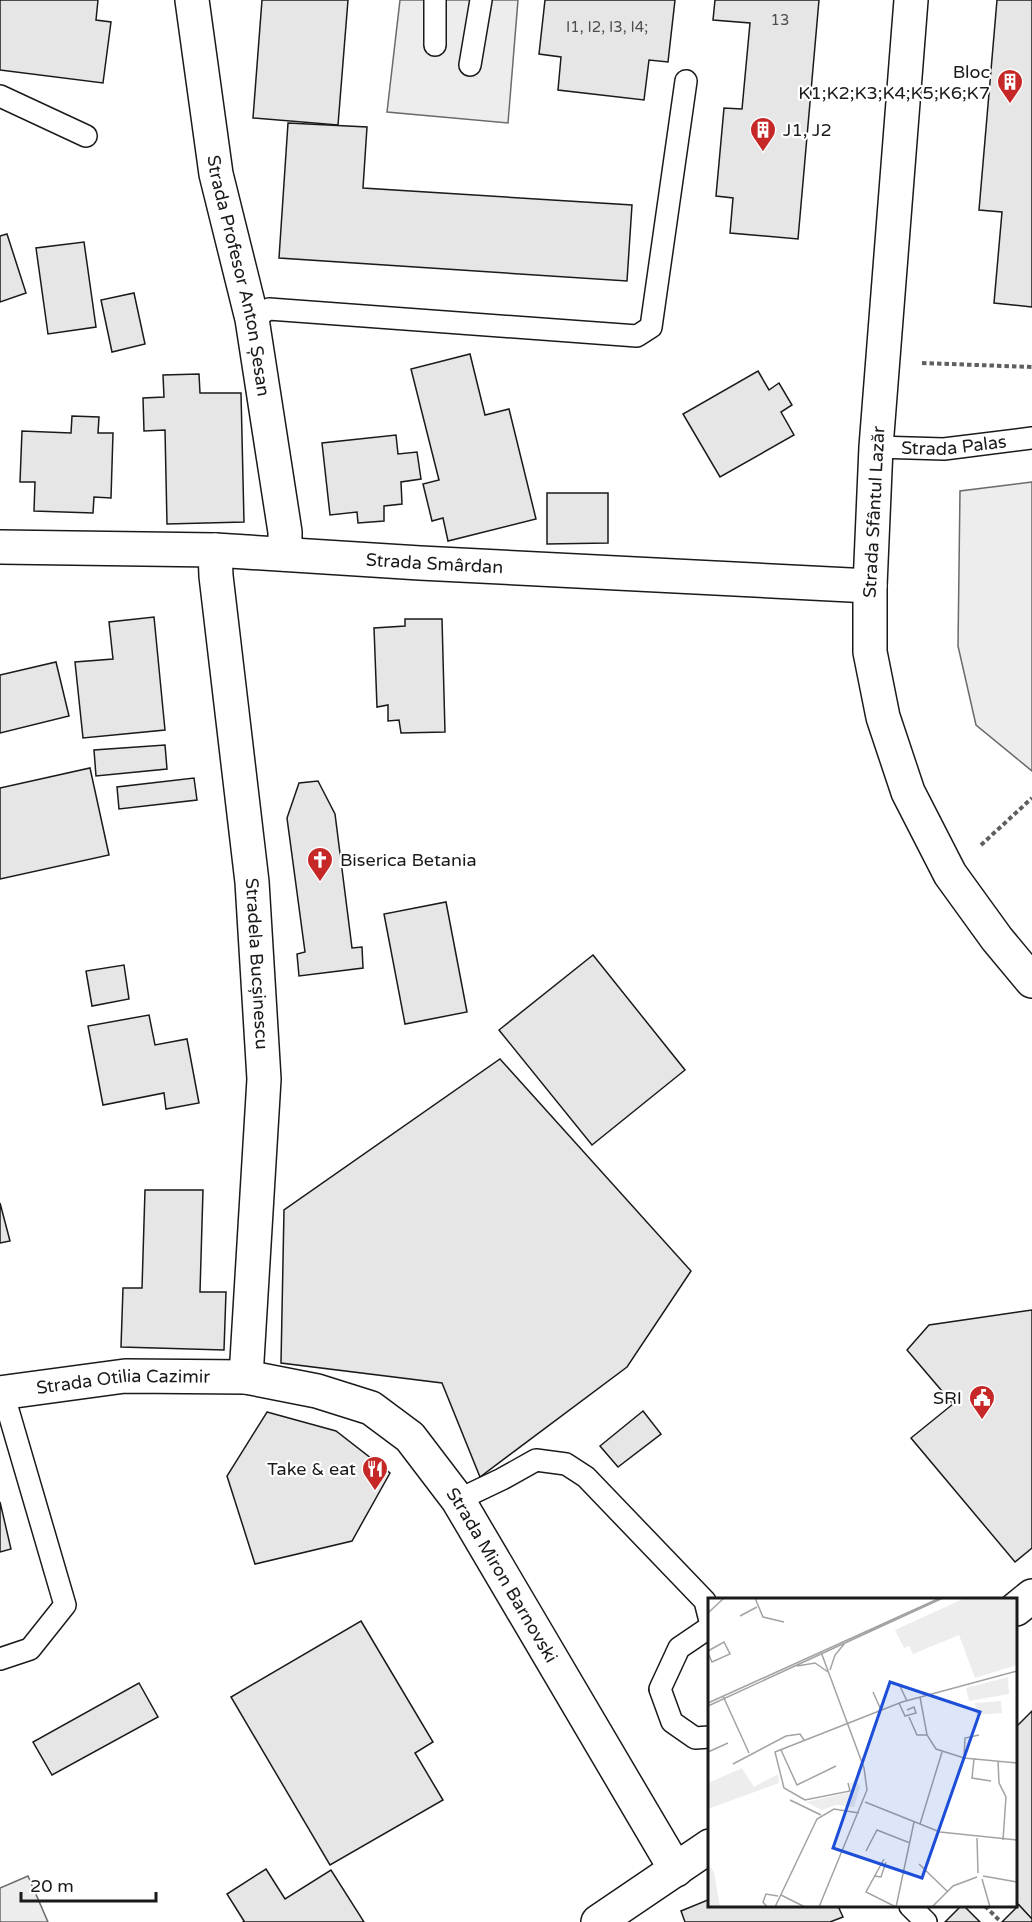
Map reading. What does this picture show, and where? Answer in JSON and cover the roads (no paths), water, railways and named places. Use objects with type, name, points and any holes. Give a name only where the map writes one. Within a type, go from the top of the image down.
[{"type":"street","name":"Strada Profesor Anton Șesan","points":[[192,0],[216,174],[252,319],[285,532],[285,554]]},
{"type":"street","name":"Strada Sfântul Lazăr","points":[[911,0],[876,447],[870,586],[870,652],[883,717],[908,792],[950,874],[997,939],[1032,981]]},
{"type":"street","name":"Strada Smârdan","points":[[0,547],[215,550],[870,586]]},
{"type":"street","name":"Stradela Bucșinescu","points":[[215,550],[216,576],[252,882],[264,1079],[246,1377]]},
{"type":"street","name":"Strada Otilia Cazimir","points":[[2,1393],[125,1376],[246,1377]]},
{"type":"street","name":"Strada Miron Barnovski","points":[[246,1377],[317,1391],[371,1408],[410,1437],[458,1500],[676,1870]]},
{"type":"street","points":[[598,1922],[708,1847]]},
{"type":"lane","points":[[435,0],[435,45]]},
{"type":"lane","points":[[470,65],[481,0]]},
{"type":"lane","points":[[252,319],[269,309],[637,336],[651,327],[686,81]]},
{"type":"lane","points":[[0,96],[86,136]]},
{"type":"lane","name":"Strada Palas","points":[[876,447],[944,450],[1032,438]]},
{"type":"lane","points":[[0,1659],[30,1649],[65,1605],[2,1393]]},
{"type":"lane","points":[[458,1500],[536,1460],[566,1464],[586,1477],[705,1601],[708,1613]]},
{"type":"lane","points":[[708,1628],[679,1648],[660,1689],[672,1722],[695,1738],[708,1737]]},
{"type":"lane","points":[[912,1907],[926,1922]]},
{"type":"place","name":"Bloc K1;K2;K3;K4;K5;K6;K7","points":[[1010,105]]},
{"type":"place","name":"J1, J2","points":[[763,153]]},
{"type":"place","name":"Biserica Betania","points":[[320,883]]},
{"type":"place","name":"SRI","points":[[982,1421]]},
{"type":"place","name":"Take & eat","points":[[375,1492]]}]
